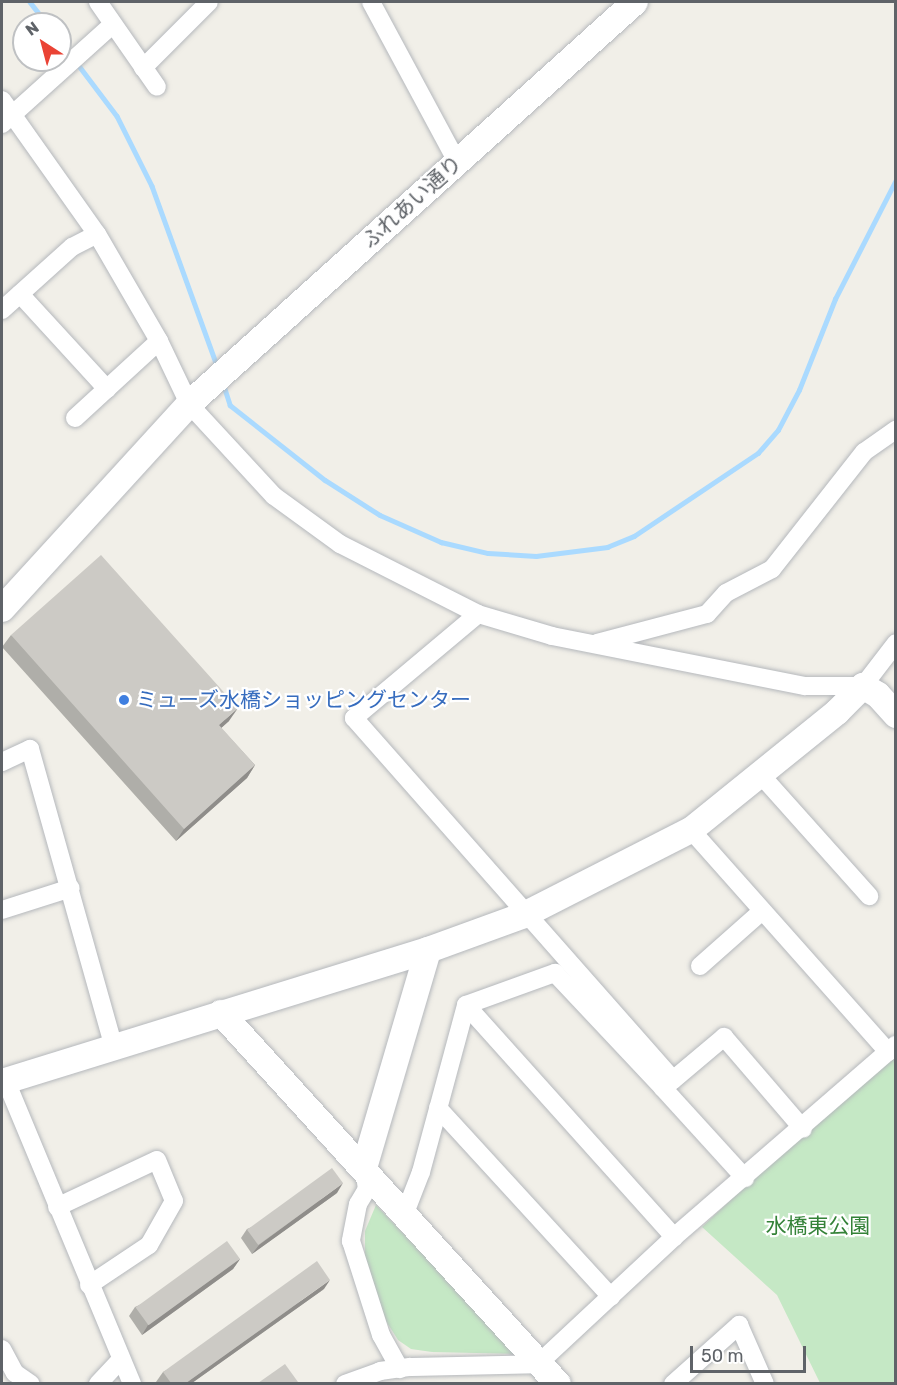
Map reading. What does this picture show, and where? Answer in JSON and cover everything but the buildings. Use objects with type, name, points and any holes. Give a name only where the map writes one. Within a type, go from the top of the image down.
[{"type":"street","points":[[98,2],[157,87]]},
{"type":"street","points":[[143,68],[209,2]]},
{"type":"street","points":[[371,2],[457,162]]},
{"type":"street","name":"ふれあい通り","points":[[2,609],[189,404],[635,2]]},
{"type":"street","points":[[112,25],[5,113],[97,234],[159,341],[189,404],[274,496],[340,544],[478,614],[592,644],[805,686],[863,686],[878,695],[896,715]]},
{"type":"street","points":[[2,310],[72,247],[97,234]]},
{"type":"street","points":[[20,294],[107,389]]},
{"type":"street","points":[[75,418],[159,341]]},
{"type":"street","points":[[592,644],[707,614],[726,593],[772,569],[864,452],[896,430]]},
{"type":"street","points":[[478,614],[354,718],[668,1084],[745,1178]]},
{"type":"street","points":[[132,1383],[120,1360],[4,1082],[428,950],[524,915],[691,830],[837,712],[863,686],[896,643]]},
{"type":"street","points":[[2,762],[30,749],[71,888],[114,1048]]},
{"type":"street","points":[[760,774],[869,896]]},
{"type":"street","points":[[345,1383],[357,1377],[400,1369],[538,1364],[674,1237],[802,1130],[892,1049],[760,912],[691,830]]},
{"type":"street","points":[[2,910],[71,888]]},
{"type":"street","points":[[700,966],[760,912]]},
{"type":"street","points":[[400,1369],[373,1314],[351,1241],[358,1204],[367,1189],[364,1168],[428,950]]},
{"type":"street","points":[[466,1005],[555,973],[668,1084]]},
{"type":"street","points":[[405,1213],[438,1108],[466,1005]]},
{"type":"street","points":[[466,1005],[674,1237]]},
{"type":"street","points":[[221,1013],[405,1213],[538,1364],[558,1383]]},
{"type":"street","points":[[668,1084],[724,1037],[802,1130]]},
{"type":"street","points":[[438,1108],[611,1297]]},
{"type":"street","points":[[57,1207],[157,1160],[170,1191],[174,1201],[149,1245],[89,1285]]},
{"type":"street","points":[[673,1383],[739,1325],[765,1383]]},
{"type":"street","points":[[2,1349],[15,1373],[31,1383]]},
{"type":"street","points":[[98,1383],[120,1360]]},
{"type":"green space","name":"水橋東公園","points":[[895,1045],[895,1383],[820,1383],[777,1295],[702,1227]]},
{"type":"green space","points":[[376,1205],[518,1354],[432,1352],[411,1349],[398,1340],[386,1321],[365,1257],[365,1231]]},
{"type":"waterway","points":[[30,2],[38,12]]},
{"type":"waterway","points":[[77,63],[117,116],[152,186],[217,366]]},
{"type":"waterway","points":[[224,386],[230,405],[325,480],[380,515],[441,542],[488,553],[536,556],[607,547],[634,536],[758,453],[778,430],[799,390],[835,299],[896,180]]},
{"type":"place","name":"ミューズ水橋ショッピングセンター","points":[[124,700]]}]
